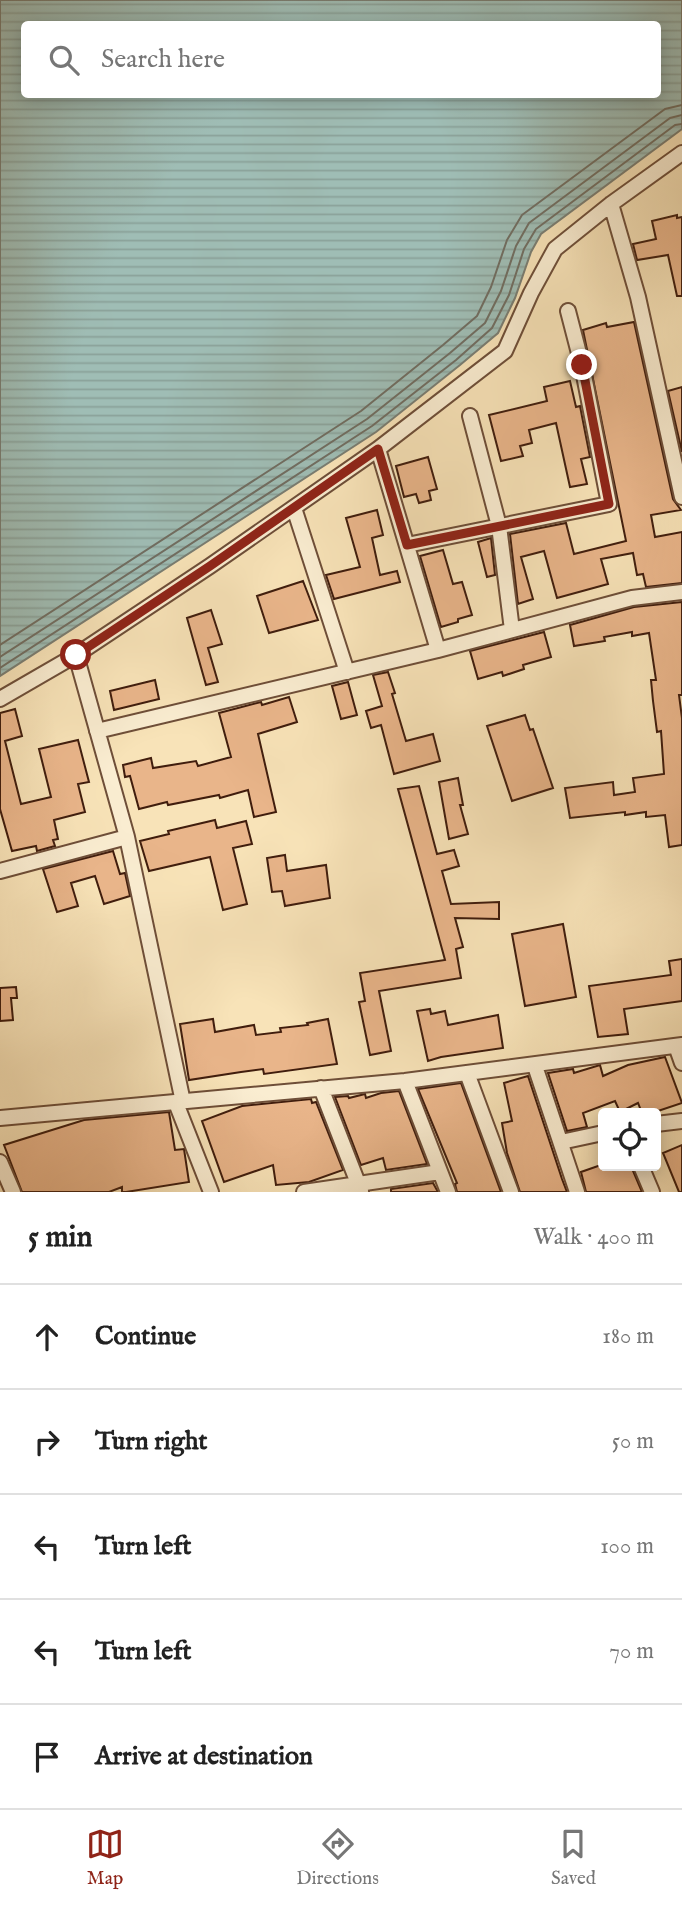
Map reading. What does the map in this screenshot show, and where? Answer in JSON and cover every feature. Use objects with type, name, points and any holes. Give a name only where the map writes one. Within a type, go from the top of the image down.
[{"type":"street","points":[[0,699],[76,655],[294,508],[378,449],[505,351],[531,293],[555,249],[611,204],[682,153]]},
{"type":"street","points":[[611,204],[638,298],[682,497]]},
{"type":"street","points":[[407,545],[609,504],[582,365],[568,311]]},
{"type":"street","points":[[470,416],[499,526],[512,630]]},
{"type":"street","points":[[378,449],[438,650]]},
{"type":"street","points":[[294,508],[347,672]]},
{"type":"street","points":[[97,731],[438,650],[632,598],[682,592]]},
{"type":"street","points":[[76,655],[127,837],[180,1102],[211,1192]]},
{"type":"street","points":[[0,871],[127,837]]},
{"type":"street","points":[[0,1118],[405,1081],[679,1046],[682,1063]]},
{"type":"street","points":[[535,1066],[577,1192]]},
{"type":"street","points":[[467,1073],[511,1192]]},
{"type":"street","points":[[405,1081],[447,1192]]},
{"type":"street","points":[[321,1088],[360,1188]]},
{"type":"street","points":[[661,1123],[682,1121]]},
{"type":"street","points":[[561,1142],[598,1134]]},
{"type":"street","points":[[0,1162],[13,1192]]},
{"type":"street","points":[[643,1171],[652,1192]]},
{"type":"street","points":[[304,1192],[360,1188],[440,1172]]},
{"type":"water","points":[[0,0],[682,0],[682,129],[541,234],[498,333],[376,432],[0,676]]},
{"type":"building","points":[[677,215],[677,218],[682,217],[682,296],[677,296],[668,255],[637,260],[633,244],[656,239],[652,221]]},
{"type":"building","points":[[634,322],[673,499],[681,510],[651,515],[655,537],[682,532],[682,583],[646,587],[643,574],[637,575],[633,553],[601,559],[608,584],[557,598],[544,551],[521,557],[533,599],[518,604],[510,534],[566,523],[574,554],[626,541],[583,330],[606,323],[607,327]]},
{"type":"building","points":[[570,381],[576,407],[580,406],[590,457],[581,459],[587,484],[570,487],[556,423],[529,430],[532,443],[520,446],[523,456],[501,461],[489,415],[547,401],[544,387]]},
{"type":"building","points":[[682,387],[682,452],[668,391]]},
{"type":"building","points":[[428,457],[437,489],[429,491],[431,500],[419,503],[416,494],[404,497],[396,466]]},
{"type":"building","points":[[377,510],[383,535],[372,538],[380,575],[397,571],[400,582],[334,599],[326,575],[360,567],[346,518]]},
{"type":"building","points":[[491,538],[495,575],[487,577],[478,542]]},
{"type":"building","points":[[443,550],[453,584],[462,582],[472,615],[441,627],[420,556]]},
{"type":"building","points":[[303,581],[318,620],[269,633],[257,596]]},
{"type":"building","points":[[682,602],[682,695],[679,695],[682,718],[682,845],[669,847],[665,815],[646,817],[646,812],[625,815],[625,812],[570,818],[565,788],[613,782],[614,795],[635,792],[633,778],[664,774],[661,731],[657,732],[653,701],[651,680],[656,680],[649,633],[632,636],[632,632],[604,637],[605,641],[574,646],[570,625],[634,607]]},
{"type":"building","points":[[211,610],[222,644],[208,648],[218,682],[206,685],[187,618]]},
{"type":"building","points":[[544,632],[551,657],[523,665],[524,669],[503,676],[502,672],[478,679],[470,651]]},
{"type":"building","points":[[388,672],[406,741],[433,734],[440,761],[394,774],[381,725],[371,728],[366,711],[382,706],[373,675]]},
{"type":"building","points":[[155,680],[159,699],[114,710],[110,691]]},
{"type":"building","points":[[348,682],[357,715],[341,719],[332,686]]},
{"type":"building","points":[[289,697],[297,722],[258,734],[276,812],[254,817],[248,790],[220,798],[219,795],[168,805],[167,802],[139,809],[130,776],[125,777],[123,765],[151,758],[153,768],[196,761],[198,766],[231,757],[219,713]]},
{"type":"building","points":[[15,709],[22,736],[5,741],[21,804],[51,797],[39,749],[78,740],[89,782],[78,784],[85,812],[54,820],[58,839],[53,840],[55,846],[37,851],[36,846],[12,851],[0,809],[0,713]]},
{"type":"building","points":[[525,715],[530,730],[533,729],[553,788],[512,801],[487,726]]},
{"type":"building","points":[[458,778],[463,805],[460,805],[468,834],[449,839],[439,782]]},
{"type":"building","points":[[419,786],[437,854],[454,850],[459,866],[442,871],[451,904],[499,902],[499,919],[455,918],[463,947],[456,949],[461,978],[379,991],[391,1051],[370,1055],[359,1002],[365,1001],[360,973],[445,960],[398,789]]},
{"type":"building","points":[[215,820],[217,828],[246,821],[252,844],[233,848],[247,904],[223,910],[210,857],[149,871],[140,841]]},
{"type":"building","points":[[113,851],[120,874],[125,873],[130,896],[104,904],[95,876],[71,883],[78,906],[57,912],[43,869]]},
{"type":"building","points":[[285,855],[287,871],[326,865],[330,898],[285,906],[282,891],[272,892],[267,858]]},
{"type":"building","points":[[563,924],[576,997],[525,1006],[512,934]]},
{"type":"building","points":[[682,959],[682,1001],[624,1009],[628,1034],[598,1037],[589,986],[671,975],[669,961]]},
{"type":"building","points":[[16,987],[17,998],[11,998],[13,1020],[0,1021],[0,988]]},
{"type":"building","points":[[430,1009],[431,1014],[445,1011],[448,1025],[498,1015],[503,1048],[428,1061],[417,1011]]},
{"type":"building","points":[[213,1019],[215,1032],[254,1025],[256,1035],[281,1032],[280,1028],[308,1025],[307,1023],[328,1019],[337,1064],[264,1074],[263,1069],[189,1080],[180,1024]]},
{"type":"building","points":[[665,1057],[682,1103],[661,1110],[640,1108],[638,1103],[628,1108],[618,1108],[615,1101],[583,1113],[587,1127],[567,1131],[548,1073],[573,1069],[574,1073],[600,1065],[603,1076],[628,1065]]},
{"type":"building","points":[[528,1076],[567,1192],[520,1192],[507,1153],[502,1123],[512,1121],[504,1083]]},
{"type":"building","points":[[461,1083],[501,1192],[457,1192],[457,1183],[418,1089]]},
{"type":"building","points":[[399,1091],[427,1164],[386,1170],[383,1158],[361,1165],[335,1097],[349,1098],[365,1094],[366,1098]]},
{"type":"building","points":[[311,1099],[312,1103],[316,1102],[343,1170],[309,1182],[276,1185],[273,1165],[224,1182],[202,1121],[242,1106]]},
{"type":"building","points":[[169,1112],[175,1150],[184,1149],[189,1182],[126,1192],[122,1192],[122,1187],[109,1192],[22,1192],[4,1145],[84,1120]]},
{"type":"building","points":[[682,1145],[682,1192],[679,1192],[663,1153]]},
{"type":"building","points":[[598,1166],[598,1171],[633,1171],[642,1192],[586,1192],[581,1172]]},
{"type":"building","points":[[433,1183],[438,1192],[391,1192],[391,1189]]},
{"type":"route","points":[[76,655],[378,449],[407,545],[609,504],[582,365]]}]
